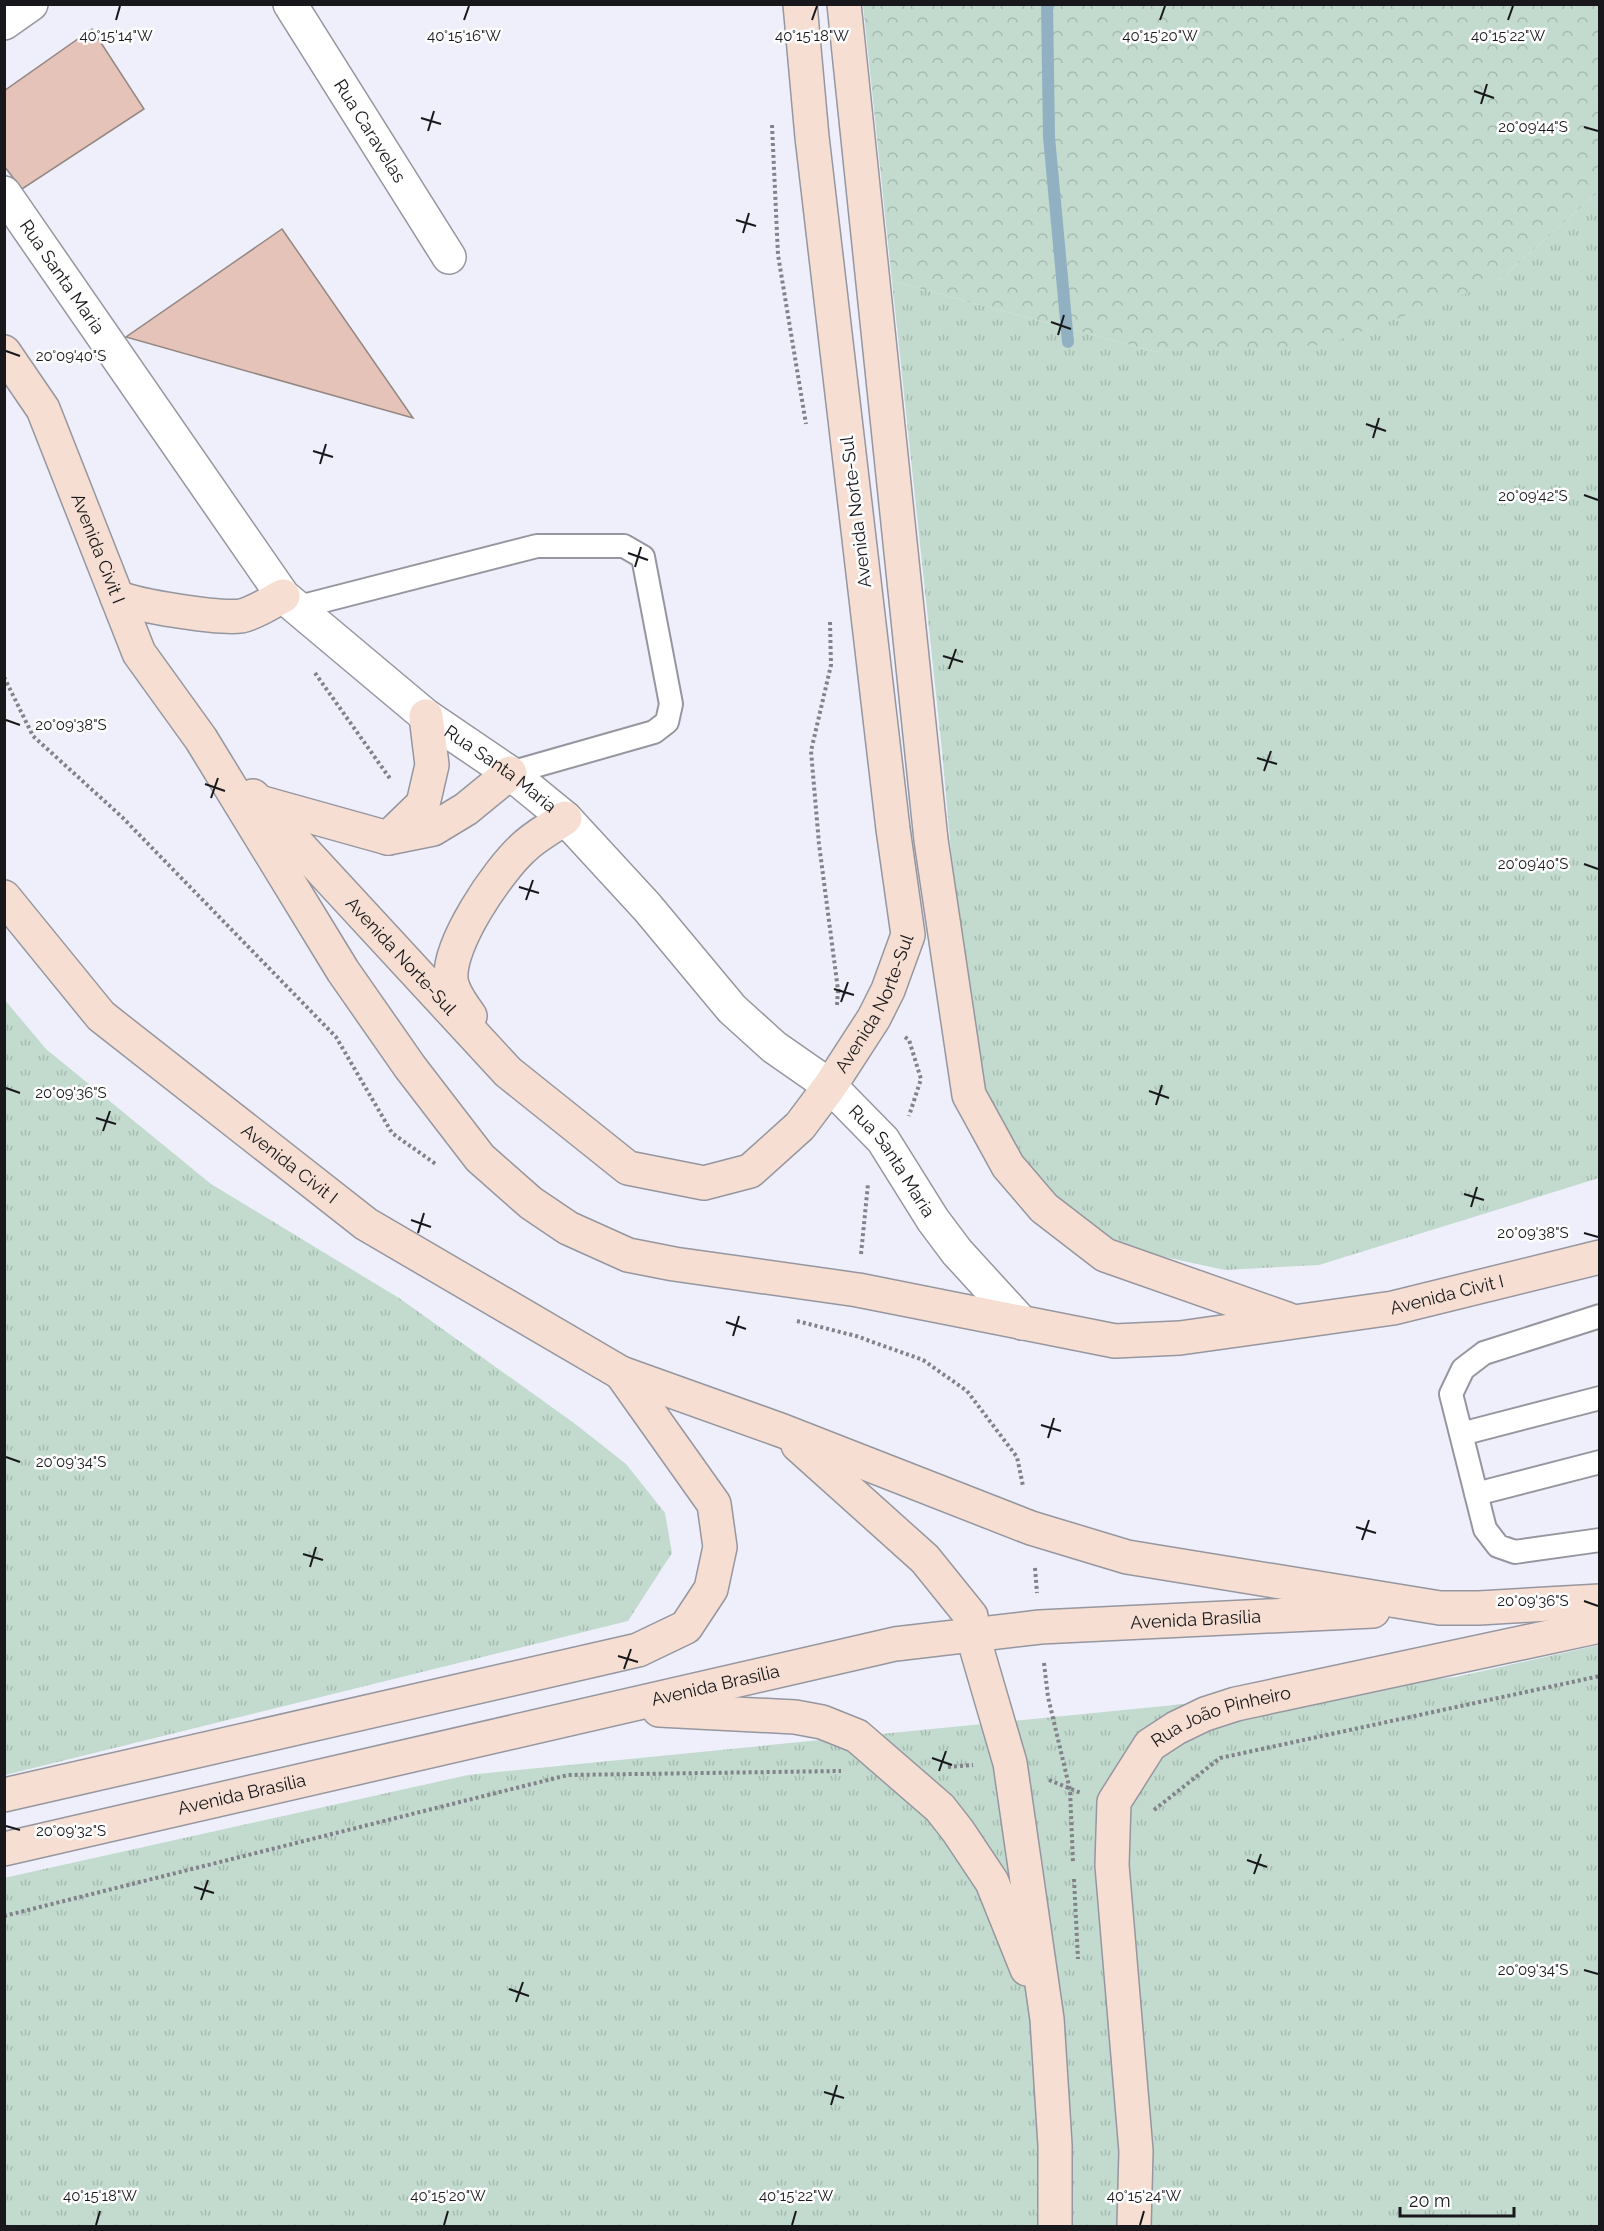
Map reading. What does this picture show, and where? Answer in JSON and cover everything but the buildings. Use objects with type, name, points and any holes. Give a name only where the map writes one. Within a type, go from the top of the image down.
[{"type":"main road","name":"Avenida Norte-Sul","points":[[201,739],[508,1072],[628,1168],[704,1183],[750,1171],[800,1126],[831,1086],[874,1017],[888,990],[908,935],[893,829],[812,137],[800,4]]},
{"type":"main road","points":[[844,4],[931,840],[969,1095],[1008,1166],[1037,1200],[1105,1255],[1292,1320]]},
{"type":"main road","name":"Avenida Civit I","points":[[4,352],[15,376],[43,409],[139,652],[201,739],[343,971],[410,1067],[480,1158],[531,1203],[567,1228],[628,1256],[858,1290],[1115,1341],[1180,1338],[1292,1320],[1393,1308],[1599,1257]]},
{"type":"main road","points":[[117,597],[129,602],[188,612],[241,616],[291,602]]},
{"type":"main road","points":[[388,838],[423,804],[432,765],[426,716]]},
{"type":"main road","points":[[259,802],[388,838],[433,829],[466,808],[510,773]]},
{"type":"main road","points":[[508,1072],[461,1003],[451,982],[451,960],[486,895],[523,847],[565,818]]},
{"type":"main road","name":"Avenida Civit I","points":[[4,897],[101,1016],[366,1224],[621,1373]]},
{"type":"main road","points":[[621,1373],[783,1431],[1031,1528],[1127,1557],[1440,1608],[1479,1608],[1599,1600]]},
{"type":"main road","points":[[4,1795],[638,1650],[686,1627],[711,1589],[720,1547],[714,1504],[621,1373]]},
{"type":"main road","points":[[783,1431],[925,1559],[971,1616],[972,1633],[1010,1763],[1047,2019],[1055,2145],[1055,2226]]},
{"type":"main road","name":"Avenida Brasília","points":[[4,1849],[895,1644],[972,1633],[1040,1627],[1440,1608]]},
{"type":"main road","name":"Rua João Pinheiro","points":[[1114,1802],[1150,1745],[1176,1728],[1205,1714],[1247,1702],[1599,1626]]},
{"type":"main road","points":[[625,1707],[795,1717],[822,1722],[856,1736],[892,1770],[940,1809],[992,1882],[1047,2019]]},
{"type":"main road","points":[[1114,1802],[1112,1865],[1136,2151],[1134,2226]]},
{"type":"street","points":[[4,23],[31,4]]},
{"type":"street","name":"Rua Caravelas","points":[[290,4],[449,257]]},
{"type":"street","name":"Rua Santa Maria","points":[[4,193],[291,602],[426,716],[510,773],[565,818],[647,907],[732,1009],[774,1047],[831,1086],[883,1140],[933,1220],[957,1251],[1022,1323]]},
{"type":"lane","points":[[291,602],[537,546],[624,546],[643,557],[671,704],[667,722],[654,732],[510,773]]},
{"type":"lane","points":[[1599,1316],[1484,1353],[1463,1369],[1451,1394],[1485,1529],[1498,1546],[1515,1552],[1599,1540]]},
{"type":"lane","points":[[1461,1434],[1599,1398]]},
{"type":"lane","points":[[1476,1494],[1599,1462]]},
{"type":"path","points":[[772,124],[778,255],[807,432]]},
{"type":"path","points":[[829,612],[831,665],[811,751],[819,844],[838,990],[874,1017]]},
{"type":"path","points":[[856,1336],[923,1360],[967,1391],[1017,1457],[1031,1528],[1048,1697],[1070,1790],[1079,1969]]},
{"type":"path","points":[[4,1916],[568,1775],[892,1770],[1010,1763],[1070,1790],[1114,1802],[1146,1816],[1220,1758],[1599,1676]]},
{"type":"green space","points":[[863,5],[1599,5],[1599,191],[1497,282],[1325,345],[1156,352],[892,281]]},
{"type":"green space","points":[[1599,191],[1599,1178],[1319,1265],[1225,1270],[1160,1256],[1090,1231],[1033,1183],[970,1066],[942,751],[892,281],[1156,352],[1497,282]]},
{"type":"green space","points":[[4,999],[46,1049],[211,1184],[399,1298],[574,1423],[626,1464],[665,1513],[672,1553],[628,1621],[5,1775]]},
{"type":"green space","points":[[1599,1645],[1599,2226],[5,2226],[4,1878],[468,1775],[1456,1677]]},
{"type":"waterway","points":[[1047,4],[1049,137],[1068,342]]}]
